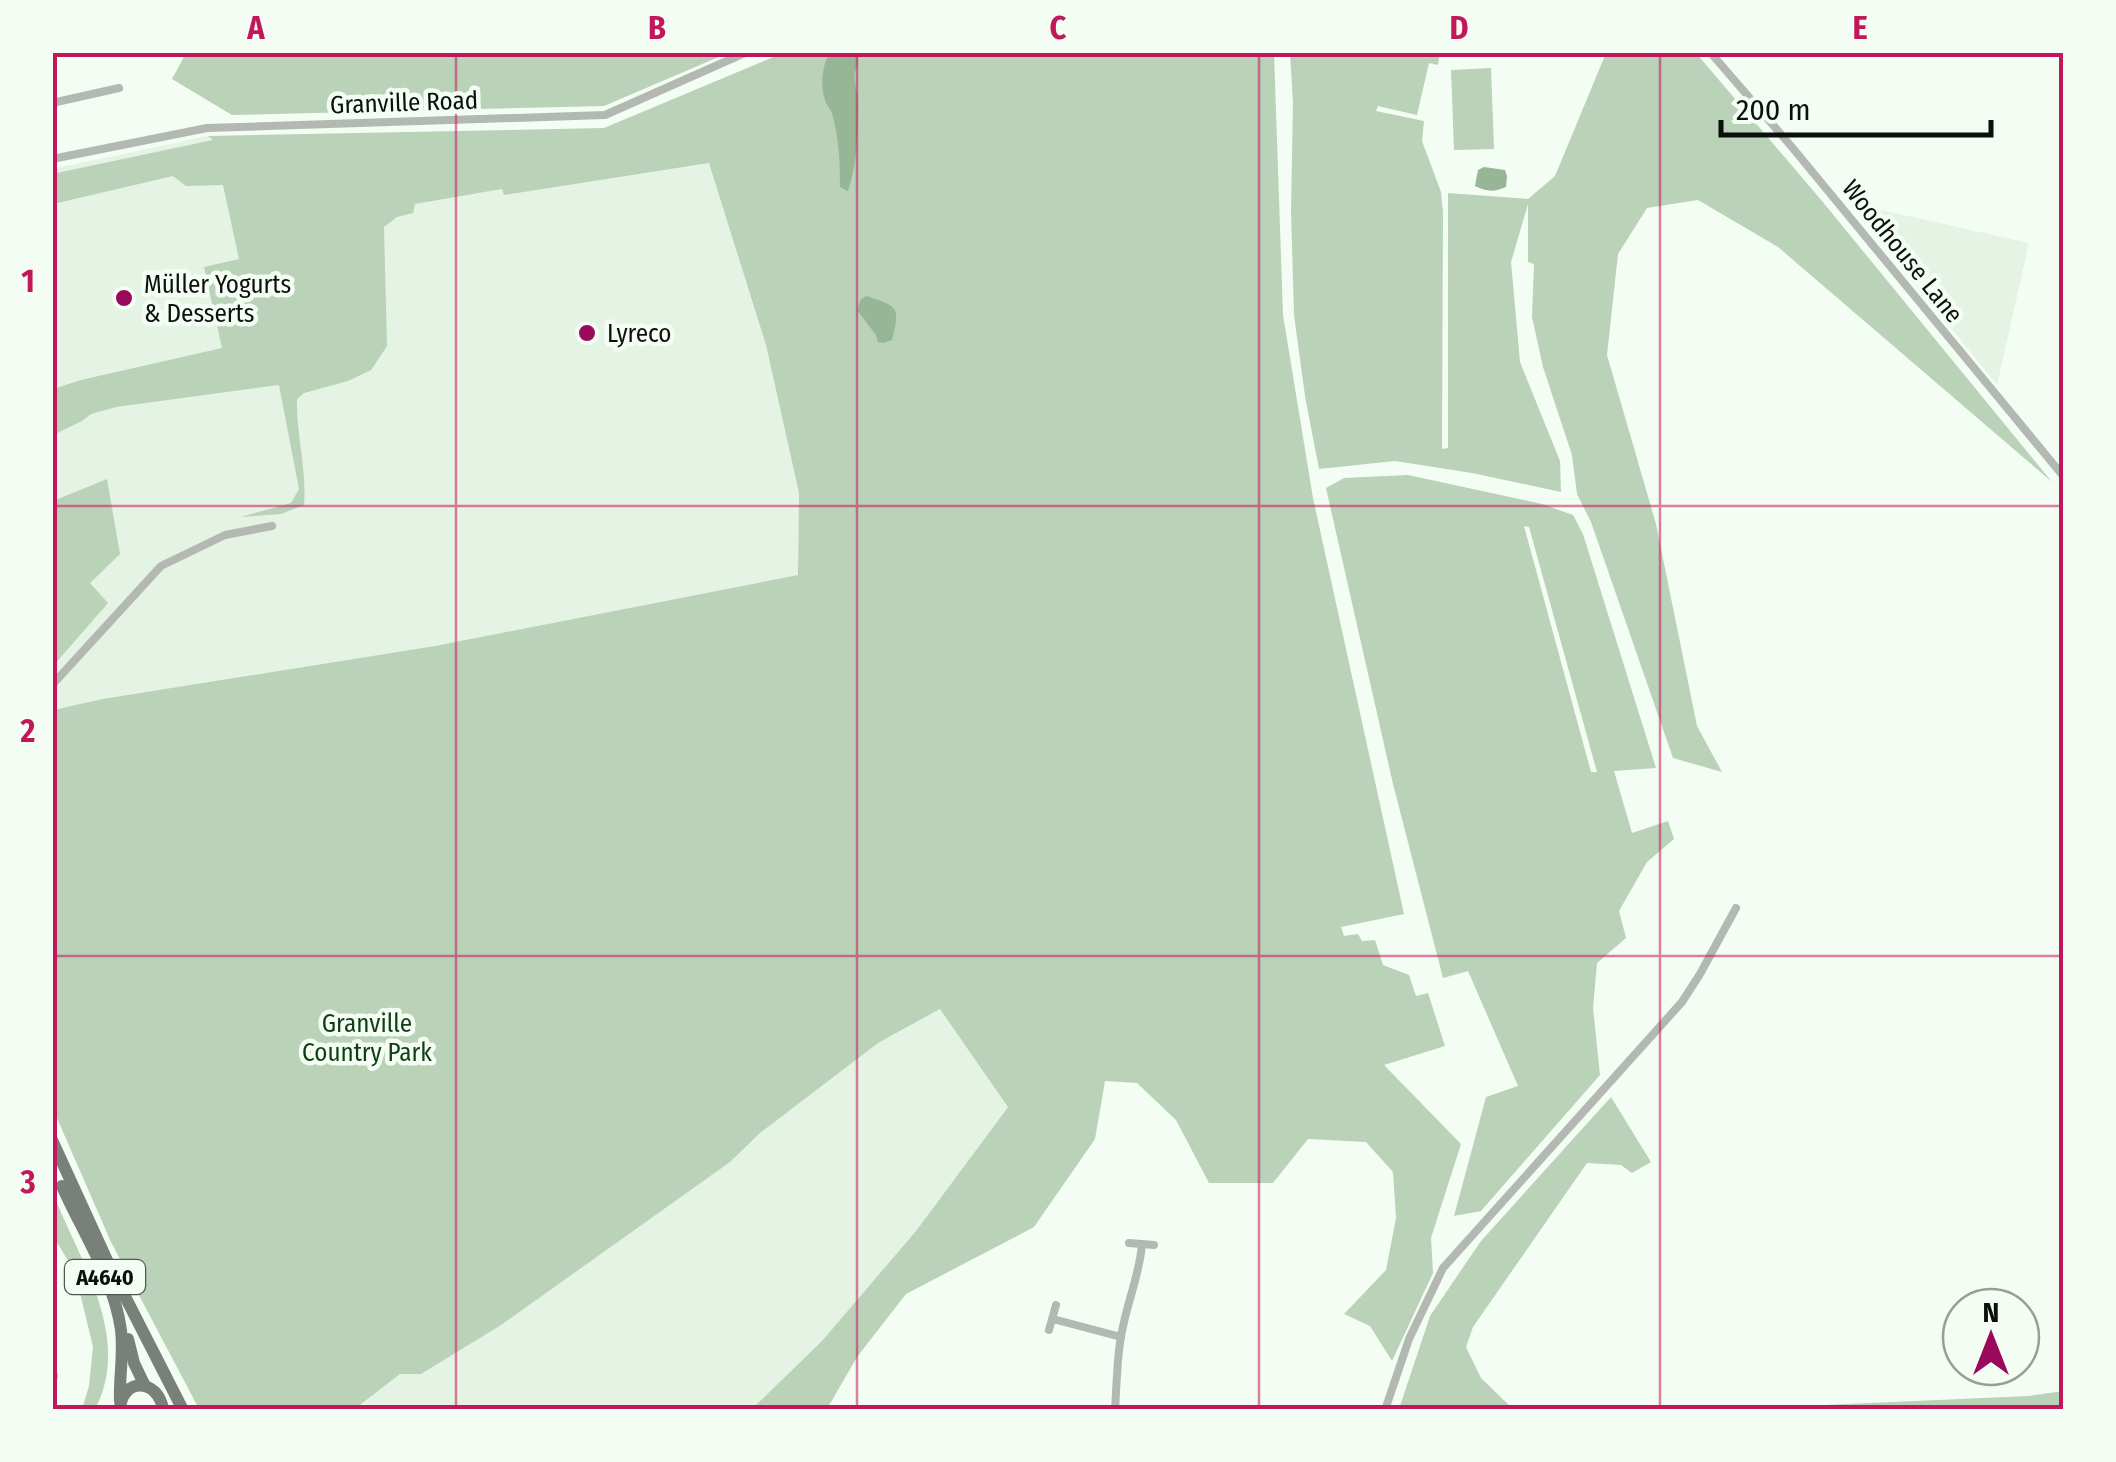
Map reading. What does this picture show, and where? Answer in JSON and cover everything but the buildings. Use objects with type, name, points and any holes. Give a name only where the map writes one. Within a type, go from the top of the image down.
[{"type":"main road","name":"A4640","points":[[52,1140],[110,1269],[183,1410]]},
{"type":"main road","name":"A4640","points":[[52,1163],[114,1299],[122,1336],[120,1407]]},
{"type":"main road","name":"A4640","points":[[110,1269],[134,1363],[145,1386],[130,1388],[120,1407]]},
{"type":"main road","points":[[145,1386],[156,1390],[162,1404],[172,1410]]},
{"type":"street","name":"Granville Road","points":[[52,159],[208,128],[605,115],[747,52]]},
{"type":"street","name":"Woodhouse Lane","points":[[1710,52],[2064,477]]},
{"type":"street","points":[[52,104],[119,88]]},
{"type":"street","points":[[52,685],[161,566],[225,535],[272,526]]},
{"type":"street","points":[[1385,1410],[1409,1339],[1443,1268],[1682,1002],[1736,908]]},
{"type":"street","points":[[1129,1243],[1154,1245]]},
{"type":"street","points":[[1114,1410],[1121,1337],[1141,1264],[1142,1244]]},
{"type":"street","points":[[1049,1330],[1056,1305]]},
{"type":"street","points":[[1052,1319],[1121,1337]]},
{"type":"shaded area","points":[[830,53],[858,53],[854,78],[857,136],[848,191],[840,187],[836,131],[823,88]]},
{"type":"shaded area","points":[[208,136],[397,216],[413,213],[414,204],[502,189],[504,195],[710,163],[766,345],[799,492],[798,575],[435,646],[53,709],[52,169]]},
{"type":"shaded area","points":[[1478,170],[1505,170],[1506,187],[1490,191],[1475,186]]},
{"type":"shaded area","points":[[1850,203],[2029,243],[1997,385]]},
{"type":"shaded area","points":[[867,296],[894,309],[892,340],[878,342],[857,310],[861,299]]},
{"type":"shaded area","points":[[941,1009],[1008,1106],[916,1231],[822,1341],[752,1409],[367,1410],[364,1403],[400,1374],[730,1162],[760,1133],[878,1043]]},
{"type":"green space","points":[[190,52],[314,56],[325,52],[728,53],[604,106],[232,115],[172,79]]},
{"type":"green space","name":"Granville Country Park","points":[[783,53],[1274,53],[1283,315],[1313,498],[1404,914],[1341,927],[1344,936],[1358,934],[1362,941],[1375,940],[1383,965],[1409,975],[1416,996],[1428,993],[1445,1046],[1384,1065],[1461,1144],[1431,1238],[1433,1273],[1392,1361],[1370,1326],[1344,1314],[1386,1270],[1396,1218],[1393,1172],[1366,1142],[1308,1139],[1273,1183],[1209,1183],[1176,1120],[1137,1083],[1105,1081],[1095,1139],[1034,1227],[906,1294],[857,1357],[827,1409],[752,1409],[822,1341],[916,1231],[1008,1107],[940,1009],[878,1043],[760,1133],[730,1162],[501,1325],[421,1374],[400,1374],[355,1409],[199,1409],[111,1242],[53,1109],[53,710],[435,646],[798,575],[799,493],[766,345],[709,163],[504,195],[502,189],[415,204],[413,213],[397,217],[384,227],[387,346],[371,370],[304,393],[297,399],[304,505],[281,514],[241,517],[291,503],[299,489],[279,385],[116,407],[91,414],[53,435],[53,389],[222,348],[204,267],[239,259],[223,185],[186,186],[173,176],[53,204],[52,174],[213,140],[208,136],[604,128]]},
{"type":"green space","points":[[1290,53],[1419,53],[1427,57],[1440,53],[1438,65],[1429,63],[1417,115],[1378,106],[1376,111],[1424,121],[1422,141],[1441,192],[1442,449],[1448,448],[1448,193],[1528,199],[1555,176],[1606,53],[1696,53],[2052,482],[1778,247],[1698,200],[1647,208],[1618,254],[1607,355],[1656,524],[1697,726],[1722,772],[1673,758],[1591,522],[1577,494],[1572,455],[1543,367],[1532,317],[1534,264],[1528,262],[1528,204],[1511,262],[1520,362],[1560,461],[1561,492],[1395,461],[1319,469],[1294,315]]},
{"type":"green space","points":[[1491,68],[1494,149],[1454,150],[1451,70]]},
{"type":"green space","points":[[1408,475],[1542,504],[1573,515],[1583,534],[1656,768],[1614,771],[1632,833],[1668,821],[1674,839],[1647,862],[1619,911],[1626,938],[1597,963],[1593,1008],[1600,1075],[1481,1211],[1454,1216],[1486,1097],[1518,1086],[1468,971],[1443,978],[1393,784],[1326,488],[1344,478]],"holes":[[[1524,526],[1529,527],[1597,772],[1591,772]]]},
{"type":"green space","points":[[107,479],[120,554],[90,583],[108,603],[53,666],[53,501]]},
{"type":"green space","points":[[1611,1097],[1651,1162],[1632,1173],[1621,1165],[1587,1163],[1473,1327],[1466,1347],[1481,1378],[1513,1409],[1399,1409],[1430,1316],[1481,1241]]},
{"type":"green space","points":[[53,1193],[88,1272],[105,1327],[105,1382],[95,1409],[79,1409],[89,1386],[93,1347],[75,1272],[53,1236]]},
{"type":"green space","points":[[2063,1391],[2063,1409],[1773,1409],[2029,1396]]},
{"type":"place","name":"Müller Yogurts & Desserts","points":[[124,298]]},
{"type":"place","name":"Lyreco","points":[[587,333]]}]
